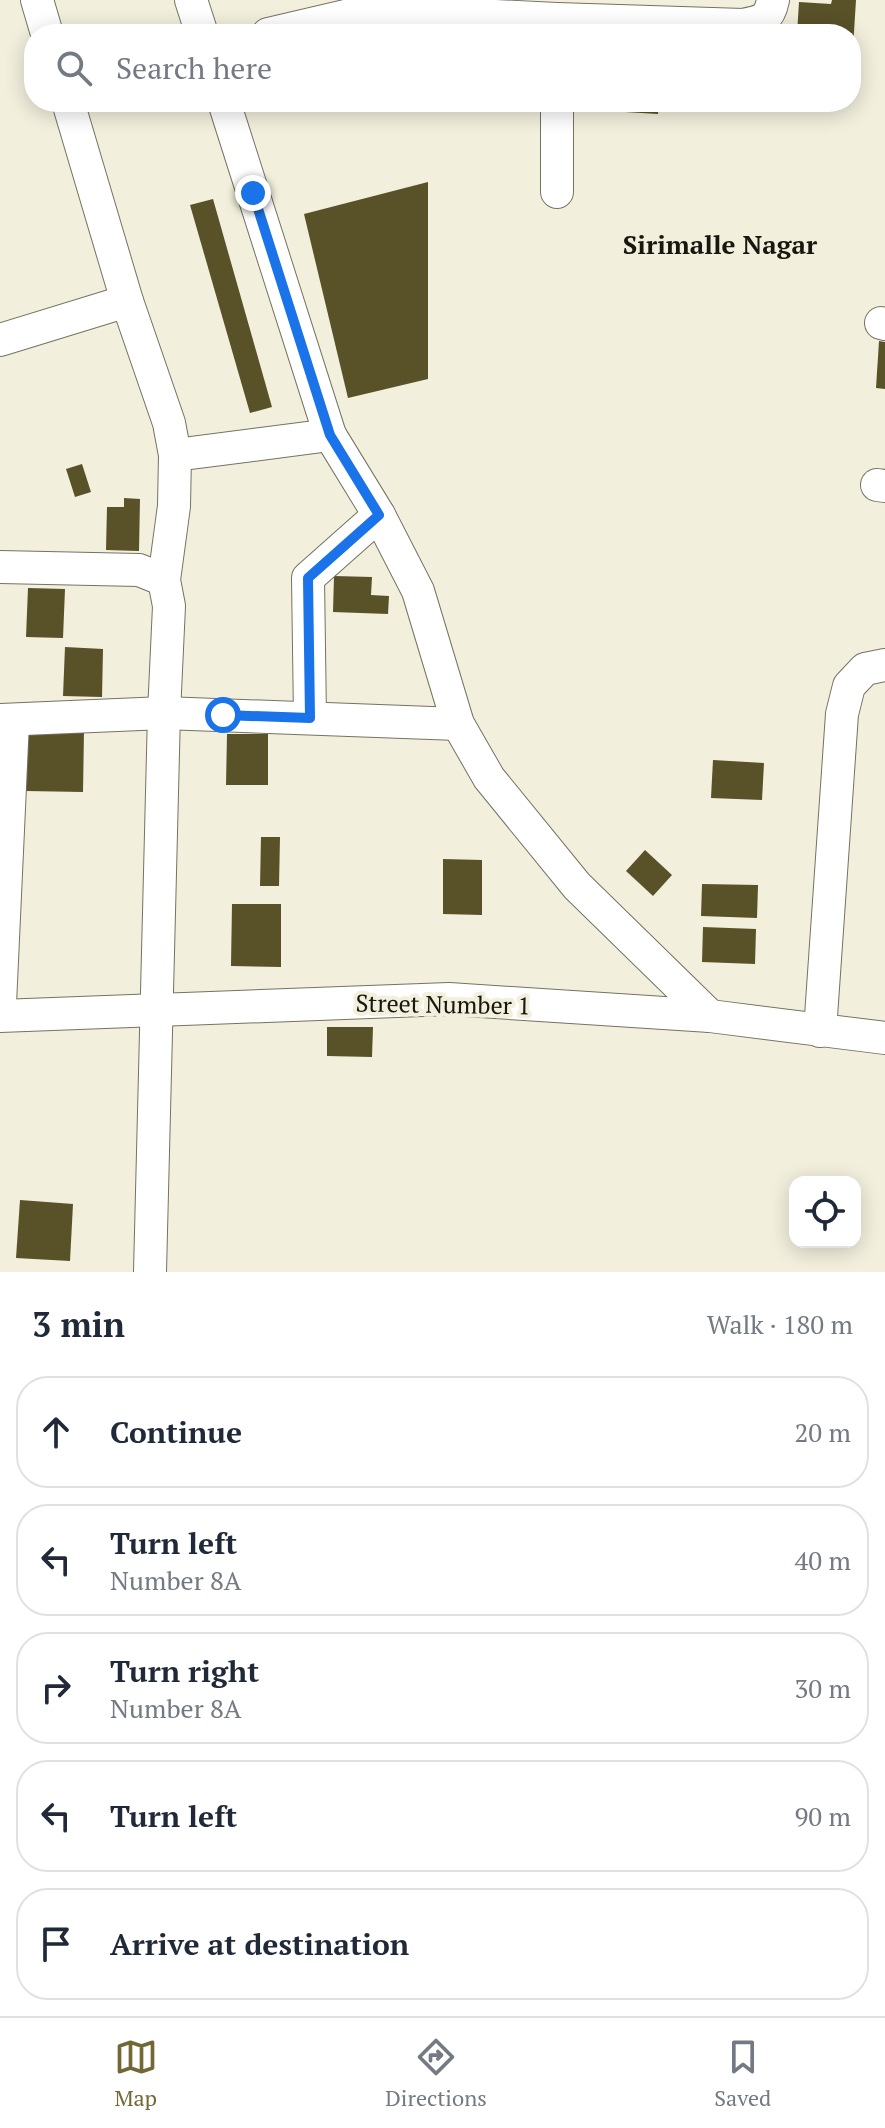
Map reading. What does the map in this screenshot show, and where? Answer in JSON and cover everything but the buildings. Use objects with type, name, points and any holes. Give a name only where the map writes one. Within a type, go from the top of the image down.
[{"type":"street","points":[[37,0],[44,24]]},
{"type":"street","points":[[191,0],[199,24]]},
{"type":"street","points":[[747,24],[760,21],[771,12],[773,0]]},
{"type":"street","points":[[304,24],[372,5],[558,18],[717,24]]},
{"type":"street","points":[[71,112],[127,301],[169,423],[175,455],[174,506],[164,580],[169,606],[150,1272]]},
{"type":"street","points":[[227,112],[330,435],[379,515],[418,591],[458,724],[489,778],[577,886],[710,1016]]},
{"type":"street","points":[[557,112],[557,192]]},
{"type":"street","points":[[0,340],[127,301]]},
{"type":"street","points":[[175,455],[330,435]]},
{"type":"street","points":[[310,718],[308,578],[379,515]]},
{"type":"street","points":[[0,567],[139,570],[164,580]]},
{"type":"street","points":[[820,1031],[842,714],[849,686],[865,669],[885,665]]},
{"type":"street","points":[[0,1004],[7,720],[164,713],[458,724]]},
{"type":"street","name":"Street Number 1","points":[[0,1016],[449,999],[710,1016],[885,1038]]},
{"type":"district","name":"Sirimalle Nagar","points":[[720,244]]},
{"type":"route","points":[[223,715],[310,718],[308,578],[379,515],[330,435],[253,193]]}]
